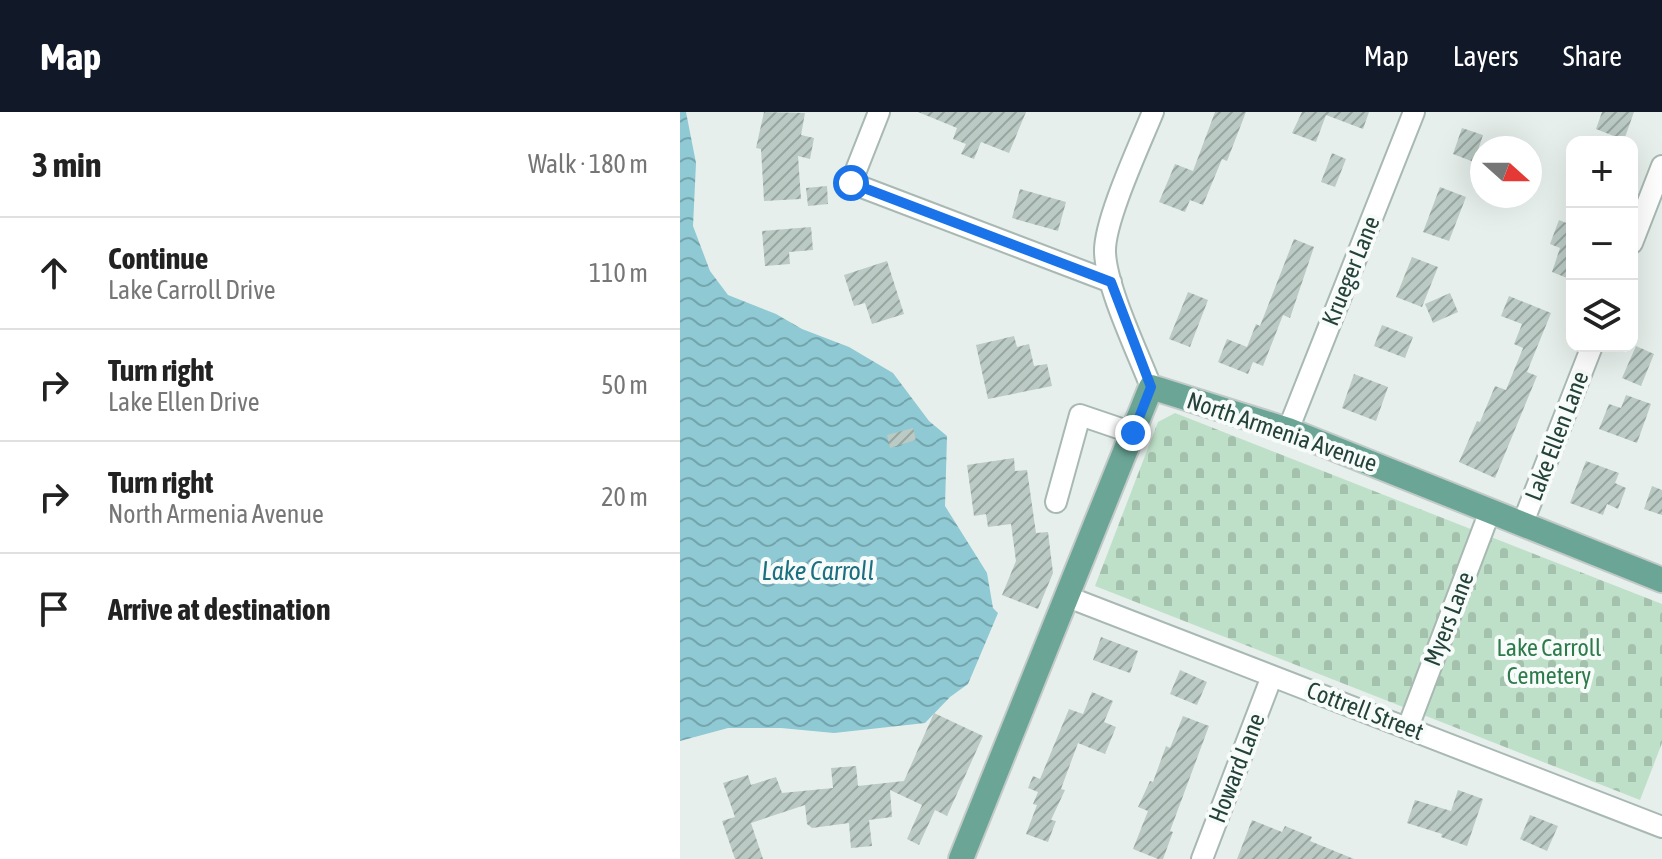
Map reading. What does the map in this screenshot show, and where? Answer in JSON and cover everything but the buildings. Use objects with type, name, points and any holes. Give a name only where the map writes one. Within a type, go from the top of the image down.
[{"type":"main road","name":"North Armenia Avenue","points":[[1151,387],[1288,430],[1662,580]]},
{"type":"main road","points":[[961,859],[1151,387]]},
{"type":"street","points":[[879,112],[851,183],[1111,282]]},
{"type":"street","points":[[1151,387],[1111,282],[1105,251],[1111,221],[1153,112]]},
{"type":"street","name":"Krueger Lane","points":[[1288,430],[1414,112]]},
{"type":"street","points":[[1638,228],[1662,166]]},
{"type":"street","name":"Lake Ellen Lane","points":[[1522,525],[1590,352]]},
{"type":"street","points":[[1056,502],[1080,415],[1133,433]]},
{"type":"street","name":"Myers Lane","points":[[1408,727],[1490,511]]},
{"type":"street","name":"Cottrell Street","points":[[1068,597],[1662,827]]},
{"type":"street","name":"Howard Lane","points":[[1202,859],[1272,676]]},
{"type":"green space","name":"Lake Carroll Cemetery","points":[[1175,413],[1662,604],[1662,743],[1640,800],[1095,586],[1158,422]]},
{"type":"water","name":"Lake Carroll","points":[[680,112],[686,112],[696,163],[693,226],[710,271],[728,295],[849,347],[893,373],[929,421],[947,436],[945,506],[987,573],[993,608],[998,613],[968,684],[950,697],[925,723],[834,733],[781,728],[728,728],[680,741]]},
{"type":"route","points":[[851,183],[1111,282],[1151,387],[1133,433]]}]
